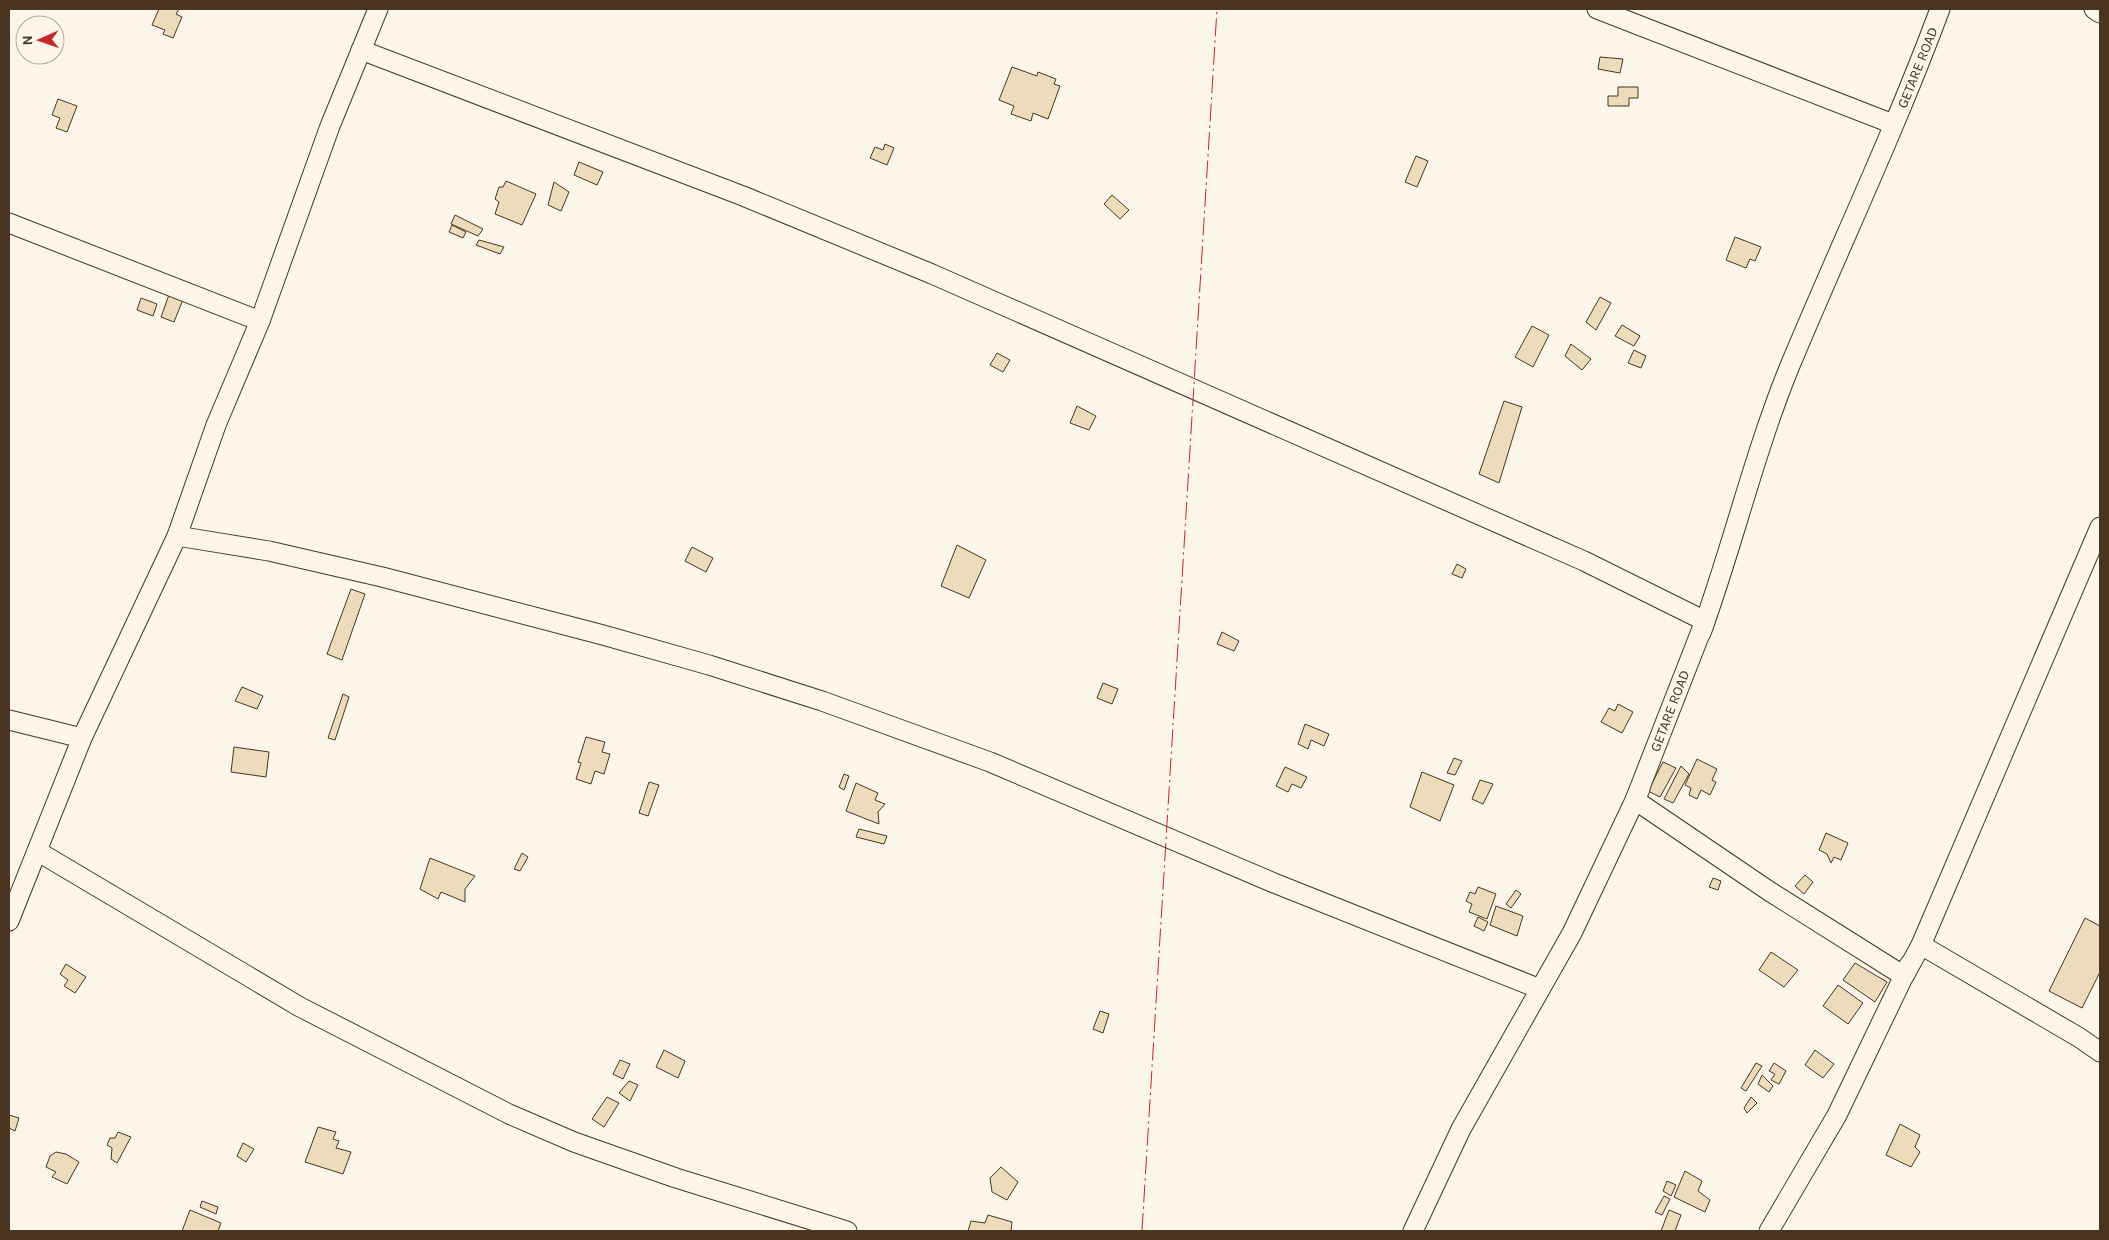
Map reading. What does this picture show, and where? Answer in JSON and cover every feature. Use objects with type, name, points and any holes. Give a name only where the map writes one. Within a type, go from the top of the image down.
[{"type":"street","points":[[9,921],[82,738],[177,536],[216,425],[260,321],[330,126],[378,9]]},
{"type":"street","points":[[1598,9],[1893,124]]},
{"type":"street","name":"GETARE ROAD","points":[[1413,1231],[1461,1129],[1572,933],[1635,800],[1678,698],[1756,462],[1789,369],[1940,9]]},
{"type":"street","points":[[2094,9],[2100,13]]},
{"type":"street","points":[[361,50],[743,196],[942,278],[1575,556],[1705,621]]},
{"type":"street","points":[[9,224],[260,321]]},
{"type":"street","points":[[1904,976],[1921,945],[2100,526]]},
{"type":"street","points":[[1769,1231],[1836,1115],[1904,976],[2100,526]]},
{"type":"street","points":[[177,536],[269,551],[382,577],[604,635],[709,665],[822,701],[990,762],[1274,883],[1540,989]]},
{"type":"street","points":[[9,720],[82,738]]},
{"type":"street","points":[[1635,800],[1769,891],[1904,976]]},
{"type":"street","points":[[37,851],[300,1008],[509,1114],[574,1142],[676,1178],[847,1231]]},
{"type":"street","points":[[1921,945],[2080,1038],[2100,1052]]},
{"type":"building","points":[[159,9],[179,9],[176,14],[182,17],[173,38],[163,34],[165,30],[152,25]]},
{"type":"building","points":[[1600,57],[1623,59],[1620,73],[1598,69]]},
{"type":"building","points":[[1012,67],[1037,76],[1038,72],[1056,79],[1054,84],[1060,86],[1048,119],[1033,113],[1031,121],[1011,114],[1014,106],[999,100]]},
{"type":"building","points":[[1618,87],[1638,87],[1638,98],[1629,98],[1629,106],[1608,106],[1608,96],[1618,96]]},
{"type":"building","points":[[58,99],[77,106],[67,132],[56,128],[60,118],[52,115]]},
{"type":"building","points":[[885,144],[894,148],[887,165],[870,158],[875,147],[883,150]]},
{"type":"building","points":[[1416,156],[1428,161],[1417,187],[1405,182]]},
{"type":"building","points":[[579,162],[603,172],[597,185],[574,175]]},
{"type":"building","points":[[506,181],[536,194],[522,225],[495,214],[499,202],[495,199],[499,187],[503,187]]},
{"type":"building","points":[[554,182],[569,192],[561,211],[548,205]]},
{"type":"building","points":[[1112,195],[1129,210],[1120,219],[1104,204]]},
{"type":"building","points":[[455,215],[483,229],[478,236],[451,224]]},
{"type":"building","points":[[452,225],[466,232],[463,238],[449,232]]},
{"type":"building","points":[[1735,237],[1761,247],[1755,261],[1750,259],[1746,268],[1726,260]]},
{"type":"building","points":[[479,240],[504,247],[500,254],[476,245]]},
{"type":"building","points":[[170,292],[184,297],[174,322],[161,317]]},
{"type":"building","points":[[1600,297],[1611,303],[1596,330],[1586,322]]},
{"type":"building","points":[[141,298],[157,304],[153,316],[137,310]]},
{"type":"building","points":[[1622,325],[1640,336],[1634,346],[1615,336]]},
{"type":"building","points":[[1532,326],[1549,335],[1533,367],[1515,357]]},
{"type":"building","points":[[1571,344],[1591,359],[1582,370],[1565,356]]},
{"type":"building","points":[[1634,350],[1646,356],[1641,368],[1628,363]]},
{"type":"building","points":[[997,353],[1010,360],[1003,372],[990,365]]},
{"type":"building","points":[[1504,401],[1522,407],[1499,483],[1479,474]]},
{"type":"building","points":[[1077,406],[1096,416],[1089,430],[1070,423]]},
{"type":"building","points":[[957,545],[986,560],[969,598],[941,586]]},
{"type":"building","points":[[692,547],[713,558],[706,572],[685,561]]},
{"type":"building","points":[[1457,564],[1466,569],[1462,578],[1452,574]]},
{"type":"building","points":[[351,589],[365,594],[342,660],[327,654]]},
{"type":"building","points":[[1222,632],[1239,641],[1234,651],[1217,644]]},
{"type":"building","points":[[1103,683],[1118,689],[1112,704],[1097,698]]},
{"type":"building","points":[[242,687],[263,696],[257,709],[235,701]]},
{"type":"building","points":[[343,694],[349,697],[335,740],[328,738]]},
{"type":"building","points":[[1618,704],[1633,712],[1622,733],[1601,722],[1609,708],[1615,711]]},
{"type":"building","points":[[1305,724],[1329,734],[1324,746],[1311,740],[1308,749],[1298,744]]},
{"type":"building","points":[[586,737],[605,742],[602,752],[610,754],[604,774],[595,771],[591,784],[576,779],[581,763],[578,762]]},
{"type":"building","points":[[234,747],[269,752],[266,777],[231,772]]},
{"type":"building","points":[[1454,758],[1462,761],[1455,775],[1447,773]]},
{"type":"building","points":[[1697,759],[1717,769],[1712,780],[1716,782],[1710,795],[1701,790],[1697,799],[1689,795],[1691,788],[1685,785]]},
{"type":"building","points":[[1663,762],[1676,768],[1660,797],[1648,791]]},
{"type":"building","points":[[1681,766],[1689,774],[1673,803],[1664,799]]},
{"type":"building","points":[[1285,767],[1307,777],[1301,788],[1292,784],[1288,792],[1276,786]]},
{"type":"building","points":[[1422,772],[1454,785],[1440,821],[1410,807]]},
{"type":"building","points":[[844,774],[849,776],[844,790],[839,787]]},
{"type":"building","points":[[1480,780],[1493,784],[1483,804],[1472,799]]},
{"type":"building","points":[[649,782],[659,785],[648,816],[639,813]]},
{"type":"building","points":[[856,783],[878,793],[875,800],[885,804],[878,812],[879,824],[846,811]]},
{"type":"building","points":[[859,829],[887,836],[884,844],[856,837]]},
{"type":"building","points":[[1826,833],[1848,843],[1841,860],[1834,857],[1831,863],[1827,854],[1819,850]]},
{"type":"building","points":[[522,853],[528,857],[520,871],[514,869]]},
{"type":"building","points":[[430,858],[475,876],[465,889],[465,902],[441,892],[438,899],[420,889]]},
{"type":"building","points":[[1805,875],[1813,882],[1804,894],[1795,886]]},
{"type":"building","points":[[1713,878],[1721,881],[1718,890],[1709,887]]},
{"type":"building","points":[[1478,887],[1496,894],[1487,919],[1469,912],[1472,904],[1466,901],[1470,892],[1475,894]]},
{"type":"building","points":[[1516,890],[1521,894],[1511,908],[1506,904]]},
{"type":"building","points":[[1496,906],[1523,916],[1517,936],[1490,925]]},
{"type":"building","points":[[1478,917],[1488,922],[1484,931],[1474,926]]},
{"type":"building","points":[[2085,918],[2100,926],[2100,972],[2082,1008],[2049,991]]},
{"type":"building","points":[[1771,952],[1798,970],[1784,987],[1759,970]]},
{"type":"building","points":[[1855,963],[1887,982],[1875,1002],[1843,980]]},
{"type":"building","points":[[66,964],[86,977],[75,993],[64,986],[68,980],[60,974]]},
{"type":"building","points":[[1838,985],[1863,1003],[1848,1024],[1823,1006]]},
{"type":"building","points":[[1100,1011],[1109,1014],[1103,1033],[1093,1029]]},
{"type":"building","points":[[664,1050],[685,1061],[678,1078],[656,1067]]},
{"type":"building","points":[[1815,1050],[1834,1064],[1823,1078],[1805,1065]]},
{"type":"building","points":[[620,1060],[630,1064],[623,1079],[613,1074]]},
{"type":"building","points":[[1756,1063],[1762,1066],[1746,1091],[1741,1088]]},
{"type":"building","points":[[1774,1063],[1786,1071],[1779,1084],[1771,1080],[1775,1074],[1769,1071]]},
{"type":"building","points":[[1762,1075],[1773,1086],[1769,1092],[1758,1084]]},
{"type":"building","points":[[629,1081],[638,1085],[630,1101],[619,1093]]},
{"type":"building","points":[[607,1097],[619,1103],[604,1127],[592,1119]]},
{"type":"building","points":[[1751,1097],[1757,1103],[1747,1113],[1744,1108]]},
{"type":"building","points":[[9,1115],[19,1118],[15,1131],[9,1128]]},
{"type":"building","points":[[1900,1124],[1920,1135],[1915,1147],[1920,1152],[1911,1167],[1886,1155]]},
{"type":"building","points":[[318,1127],[336,1132],[333,1139],[339,1141],[336,1148],[351,1152],[343,1174],[305,1162]]},
{"type":"building","points":[[118,1132],[131,1137],[117,1163],[111,1159],[112,1148],[107,1145],[110,1138],[115,1138]]},
{"type":"building","points":[[243,1143],[254,1149],[246,1162],[237,1156]]},
{"type":"building","points":[[56,1152],[66,1154],[79,1162],[67,1184],[52,1177],[56,1172],[46,1167],[50,1156]]},
{"type":"building","points":[[1001,1167],[1018,1182],[1007,1200],[992,1192],[990,1178]]},
{"type":"building","points":[[1685,1171],[1702,1181],[1698,1191],[1710,1200],[1705,1212],[1674,1197]]},
{"type":"building","points":[[1667,1181],[1676,1185],[1671,1196],[1663,1191]]},
{"type":"building","points":[[1664,1196],[1670,1199],[1662,1215],[1655,1212]]},
{"type":"building","points":[[202,1201],[218,1207],[216,1214],[200,1207]]},
{"type":"building","points":[[190,1210],[221,1223],[218,1231],[182,1231]]},
{"type":"building","points":[[1669,1210],[1681,1215],[1675,1231],[1661,1231]]},
{"type":"building","points":[[988,1215],[1012,1222],[1011,1231],[968,1231],[971,1221],[985,1223]]},
{"type":"power","points":[[1142,1231],[1217,9]]}]
